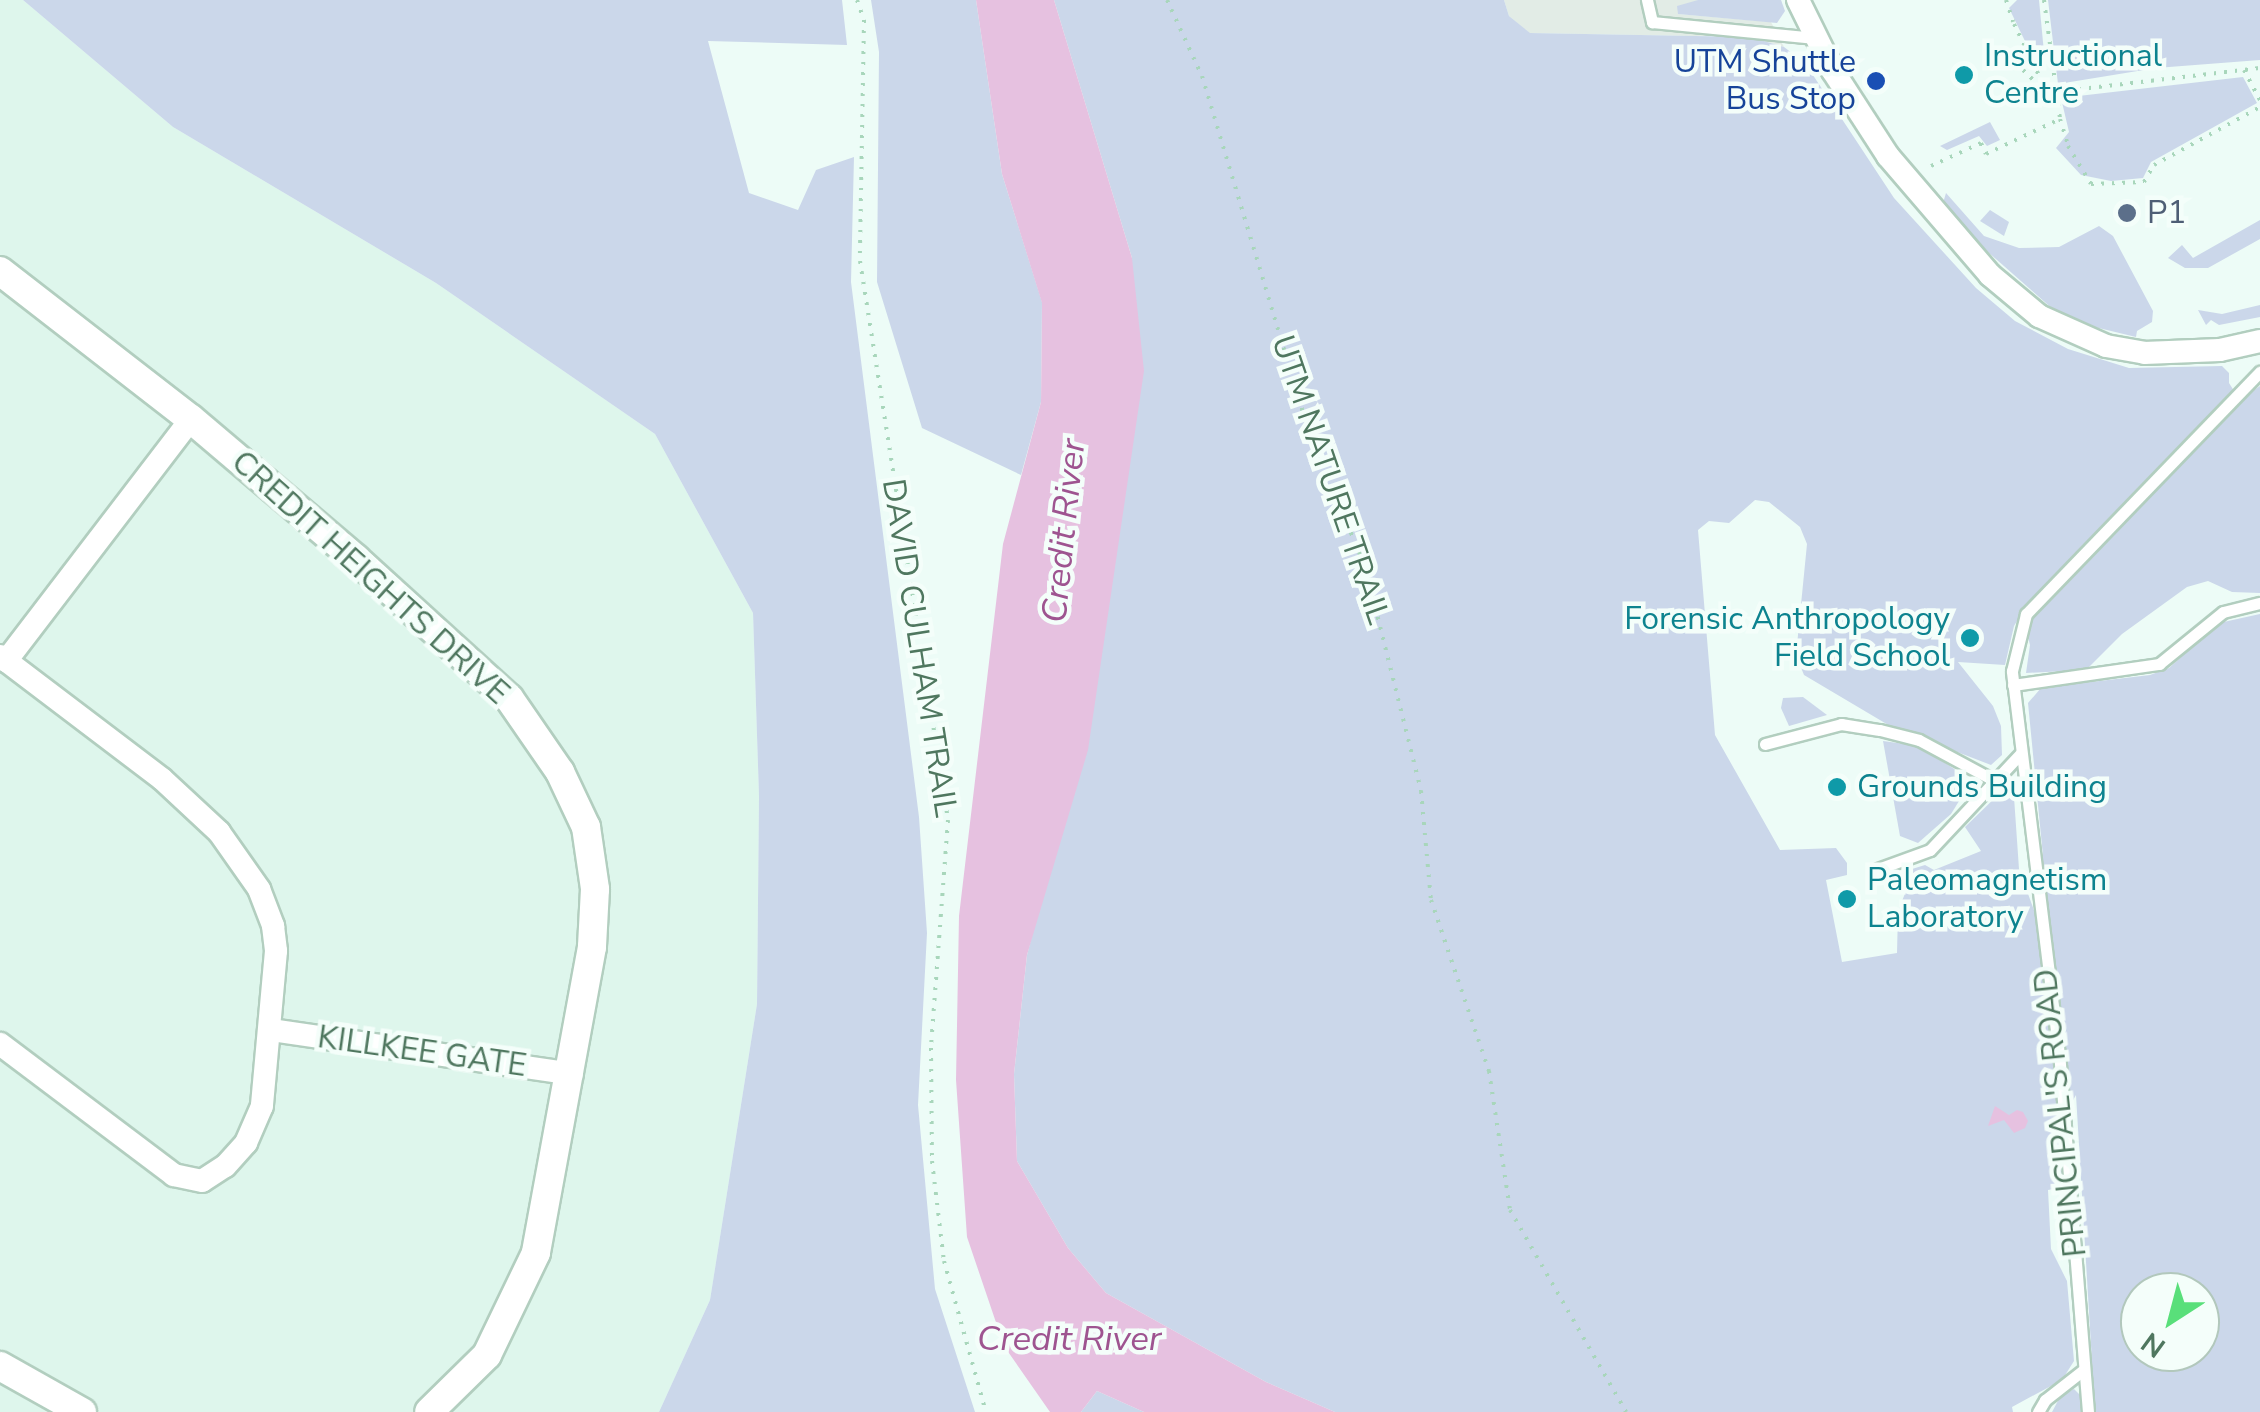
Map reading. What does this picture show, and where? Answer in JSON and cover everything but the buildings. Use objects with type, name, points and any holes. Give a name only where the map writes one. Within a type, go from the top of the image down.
[{"type":"street","points":[[1798,0],[1850,98],[1916,191],[1990,275],[2040,316],[2106,346],[2144,353],[2220,350],[2260,341]]},
{"type":"street","name":"CREDIT HEIGHTS DRIVE","points":[[0,271],[191,420],[356,559],[509,698],[560,772],[586,828],[595,890],[592,946],[572,1074],[528,1274],[487,1355],[429,1412]]},
{"type":"street","points":[[0,1044],[174,1176],[202,1180],[225,1166],[246,1143],[262,1106],[271,1030],[273,926],[259,890],[237,854],[162,779],[3,658],[191,420]]},
{"type":"street","name":"KILLKEE GATE","points":[[271,1030],[572,1074]]},
{"type":"street","points":[[0,1366],[82,1412]]},
{"type":"lane","points":[[1647,0],[1652,22],[1816,38]]},
{"type":"lane","name":"PRINCIPAL'S ROAD","points":[[2088,1412],[2059,1054],[2012,671],[2026,614],[2260,372]]},
{"type":"lane","points":[[2014,686],[2158,664],[2223,612],[2260,603]]},
{"type":"lane","points":[[1765,744],[1841,724],[1880,730],[1919,740],[1994,781]]},
{"type":"lane","points":[[1878,870],[1930,850],[2020,754]]},
{"type":"lane","points":[[2038,1412],[2045,1400],[2082,1371]]},
{"type":"path","name":"DAVID CULHAM TRAIL","points":[[858,0],[864,20],[860,261],[948,820],[931,1048],[932,1160],[944,1261],[986,1412]]},
{"type":"path","name":"UTM NATURE TRAIL","points":[[1167,0],[1202,76],[1310,436],[1365,566],[1421,791],[1431,900],[1488,1071],[1510,1210],[1626,1412]]},
{"type":"path","points":[[2006,0],[2013,24],[2051,92],[2085,179],[2110,186],[2144,182],[2154,165],[2260,103],[2244,70]]},
{"type":"path","points":[[2044,0],[2051,92]]},
{"type":"path","points":[[2023,70],[2027,79],[2051,92],[2260,68]]},
{"type":"path","points":[[1931,166],[1981,143],[1986,154],[2060,119]]},
{"type":"shaded area","points":[[0,0],[23,0],[173,127],[436,283],[655,434],[753,613],[759,796],[757,1004],[710,1300],[659,1412],[0,1412]]},
{"type":"shaded area","points":[[23,0],[842,0],[847,45],[708,41],[749,193],[798,210],[816,170],[854,157],[851,282],[919,817],[927,933],[918,1105],[935,1289],[975,1412],[659,1412],[710,1300],[757,1004],[759,796],[753,613],[655,434],[436,283],[173,127]]},
{"type":"shaded area","points":[[871,0],[976,0],[1002,174],[1042,302],[1041,402],[1021,475],[922,428],[877,282],[879,52]]},
{"type":"shaded area","points":[[1054,0],[1504,0],[1509,16],[1530,33],[1750,37],[1784,47],[1805,63],[1894,198],[1976,288],[2015,321],[2068,349],[2129,368],[2222,366],[2229,373],[2229,383],[2236,394],[2250,393],[2260,386],[2260,593],[2232,592],[2208,581],[2187,587],[2122,634],[2086,670],[2026,673],[2030,645],[2022,613],[2014,626],[2005,665],[1958,662],[1993,706],[2001,726],[2002,755],[1991,765],[1890,726],[1804,675],[1796,655],[1807,544],[1800,527],[1769,502],[1755,500],[1729,523],[1709,521],[1698,530],[1715,735],[1780,850],[1836,848],[1847,863],[1847,875],[1826,880],[1842,962],[1897,953],[1898,911],[1908,886],[1907,876],[1912,869],[1925,865],[1934,870],[1981,851],[1965,827],[2001,792],[2014,797],[2019,869],[2035,913],[2043,856],[2028,703],[2041,688],[2150,675],[2169,668],[2219,623],[2260,614],[2260,1412],[2095,1412],[2076,1095],[2067,1111],[2064,1187],[2048,1190],[2051,1249],[2067,1281],[2074,1361],[2062,1380],[2012,1407],[2013,1412],[1335,1412],[1266,1382],[1106,1293],[1068,1248],[1017,1161],[1014,1074],[1027,955],[1050,867],[1132,258]]},
{"type":"shaded area","points":[[1504,0],[1698,0],[1678,14],[1771,22],[1784,47],[1750,37],[1529,33],[1509,16]]},
{"type":"shaded area","points":[[1698,0],[1781,0],[1785,11],[1777,23],[1678,14],[1677,6]]},
{"type":"shaded area","points":[[2017,0],[2039,0],[2045,63],[2036,64],[2009,8]]},
{"type":"shaded area","points":[[2048,0],[2260,0],[2260,60],[2156,68],[2058,84]]},
{"type":"shaded area","points":[[2243,77],[2257,103],[2151,162],[2143,178],[2111,181],[2081,175],[2056,148],[2069,132],[2061,98]]},
{"type":"shaded area","points":[[1990,122],[2000,140],[1987,146],[1979,136],[1947,150],[1940,146]]},
{"type":"shaded area","points":[[1946,193],[1984,236],[2019,248],[2059,247],[2099,226],[2113,236],[2153,311],[2152,322],[2137,331],[2136,337],[2078,323],[2055,311],[1988,252],[1943,203]]},
{"type":"shaded area","points":[[1990,210],[2009,222],[2004,236],[1980,221]]},
{"type":"shaded area","points":[[2260,220],[2260,239],[2208,268],[2185,268],[2168,258],[2182,245],[2193,258]]},
{"type":"shaded area","points":[[2260,305],[2260,317],[2219,325],[2211,320],[2206,325],[2198,310],[2222,314]]},
{"type":"shaded area","points":[[1803,697],[1827,715],[1789,726],[1781,708],[1783,698]]},
{"type":"shaded area","points":[[1883,741],[1919,746],[1962,774],[1969,785],[1951,814],[1918,843],[1900,836]]},
{"type":"shaded area","points":[[2074,1389],[2080,1395],[2081,1412],[2052,1412],[2060,1397]]},
{"type":"shaded area","points":[[1097,1391],[1144,1412],[1081,1412]]},
{"type":"water","name":"Credit River","points":[[976,0],[1054,0],[1132,258],[1144,371],[1088,750],[1027,955],[1014,1074],[1017,1161],[1068,1248],[1106,1293],[1266,1382],[1335,1412],[1144,1412],[1097,1391],[1081,1412],[1050,1412],[1004,1346],[967,1237],[956,1080],[959,916],[1003,544],[1041,402],[1042,303],[1002,174]]},
{"type":"water","points":[[1995,1106],[2009,1115],[2017,1110],[2023,1112],[2028,1121],[2025,1128],[2014,1133],[2004,1120],[1988,1126]]},
{"type":"place","name":"Instructional Centre","points":[[1964,75]]},
{"type":"place","name":"UTM Shuttle Bus Stop","points":[[1876,81]]},
{"type":"place","name":"P1","points":[[2127,213]]},
{"type":"place","name":"Forensic Anthropology Field School","points":[[1970,638]]},
{"type":"place","name":"Grounds Building","points":[[1837,787]]},
{"type":"place","name":"Paleomagnetism Laboratory","points":[[1847,899]]}]
